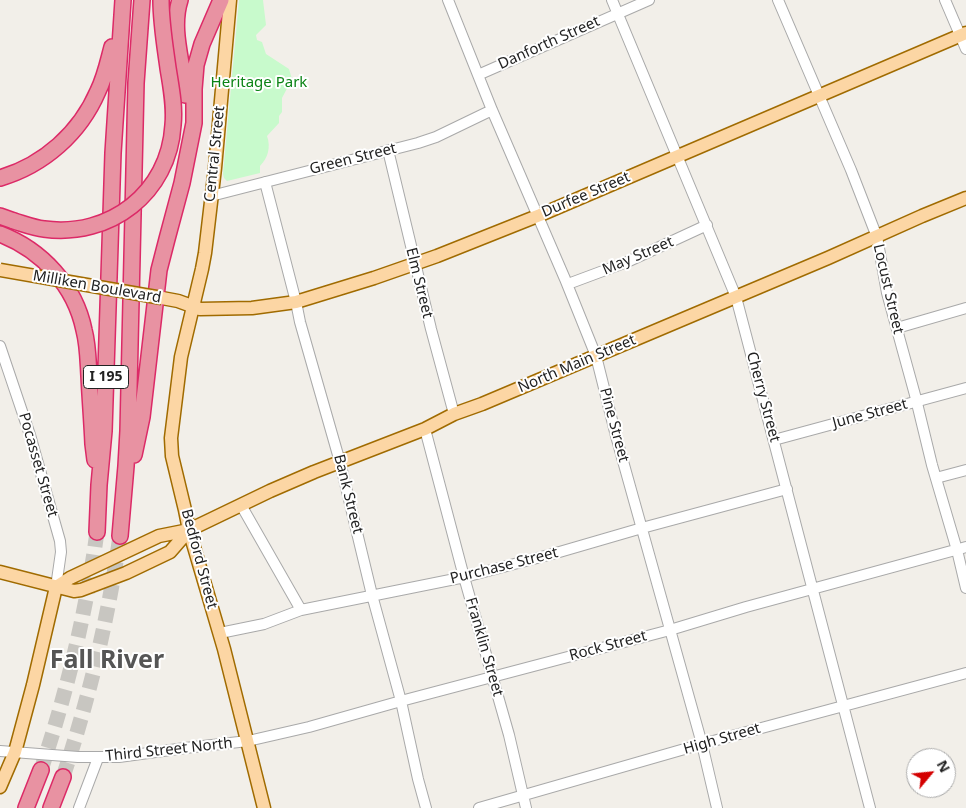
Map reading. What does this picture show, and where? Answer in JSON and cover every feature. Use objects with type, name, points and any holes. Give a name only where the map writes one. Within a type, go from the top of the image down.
[{"type":"highway","name":"I 195","points":[[120,536],[128,431],[136,83],[142,0]]},
{"type":"highway","points":[[7,218],[44,229],[63,230],[90,226],[106,221],[130,208],[144,196],[156,180],[168,154],[173,134],[174,116],[163,33],[161,0]]},
{"type":"highway","points":[[180,0],[176,24],[185,92],[184,169]]},
{"type":"highway","points":[[124,501],[142,417],[160,270],[182,183],[194,123],[194,76],[198,54],[221,0]]},
{"type":"highway","points":[[0,178],[28,167],[58,147],[82,118],[98,91],[110,81],[106,69],[122,3]]},
{"type":"highway","name":"I 195","points":[[97,532],[104,431],[112,161],[110,81]]},
{"type":"highway","points":[[0,234],[28,248],[52,269],[68,291],[81,319],[86,343],[93,444],[99,486]]},
{"type":"highway","points":[[26,808],[41,770]]},
{"type":"highway","points":[[51,808],[62,778]]},
{"type":"main road","name":"Central Street","points":[[193,307],[204,260],[216,158],[230,0]]},
{"type":"main road","name":"Durfee Street","points":[[193,307],[205,309],[242,309],[296,302],[414,264],[538,216],[963,34]]},
{"type":"main road","name":"North Main Street","points":[[189,530],[305,476],[425,429],[454,414],[736,297],[966,198]]},
{"type":"main road","name":"Milliken Boulevard","points":[[0,270],[179,301],[193,307]]},
{"type":"main road","name":"Bedford Street","points":[[193,307],[180,368],[171,444],[173,463],[189,530],[220,633],[264,808]]},
{"type":"main road","points":[[0,572],[74,591],[81,590],[126,573],[170,552],[189,530]]},
{"type":"main road","points":[[0,787],[15,752],[56,587],[70,578],[158,536],[189,530]]},
{"type":"street","name":"Pine Street","points":[[448,0],[492,110],[568,284],[596,356],[616,436],[702,744],[717,808]]},
{"type":"street","name":"Cherry Street","points":[[612,0],[736,297],[870,808]]},
{"type":"street","name":"Danforth Street","points":[[478,75],[649,0]]},
{"type":"street","name":"Locust Street","points":[[778,0],[851,170],[877,237],[887,293],[936,478],[961,548],[966,588]]},
{"type":"street","points":[[945,0],[963,34],[966,49]]},
{"type":"street","name":"Green Street","points":[[211,196],[436,137],[492,110]]},
{"type":"street","name":"Elm Street","points":[[388,150],[414,264],[454,414]]},
{"type":"street","name":"Bank Street","points":[[265,182],[300,322],[340,462],[372,595],[401,701],[426,808]]},
{"type":"street","name":"May Street","points":[[568,284],[627,262],[706,225]]},
{"type":"street","points":[[896,328],[966,308]]},
{"type":"street","name":"Pocasset Street","points":[[0,346],[30,435],[60,542],[61,552],[56,587]]},
{"type":"street","name":"June Street","points":[[774,440],[966,388]]},
{"type":"street","name":"Franklin Street","points":[[425,429],[464,577],[509,735],[526,808]]},
{"type":"street","points":[[936,478],[966,470]]},
{"type":"street","name":"Purchase Street","points":[[220,633],[264,624],[301,610],[464,577],[787,489]]},
{"type":"street","points":[[241,505],[301,610]]},
{"type":"street","name":"Rock Street","points":[[248,741],[310,727],[670,630],[746,607],[961,548]]},
{"type":"street","name":"High Street","points":[[479,808],[702,744],[966,673]]},
{"type":"street","name":"Third Street North","points":[[0,751],[98,758],[248,741]]},
{"type":"street","points":[[79,808],[98,758]]},
{"type":"green space","name":"Heritage Park","points":[[239,0],[263,0],[266,25],[256,35],[257,40],[262,42],[266,54],[289,69],[292,79],[282,98],[282,112],[279,116],[279,123],[267,136],[268,152],[260,166],[260,173],[227,181],[223,174]]},
{"type":"tunnel","points":[[41,770],[75,652],[97,532]]},
{"type":"tunnel","points":[[63,777],[97,658],[110,598],[120,536]]},
{"type":"district","name":"Fall River","points":[[107,661]]}]
